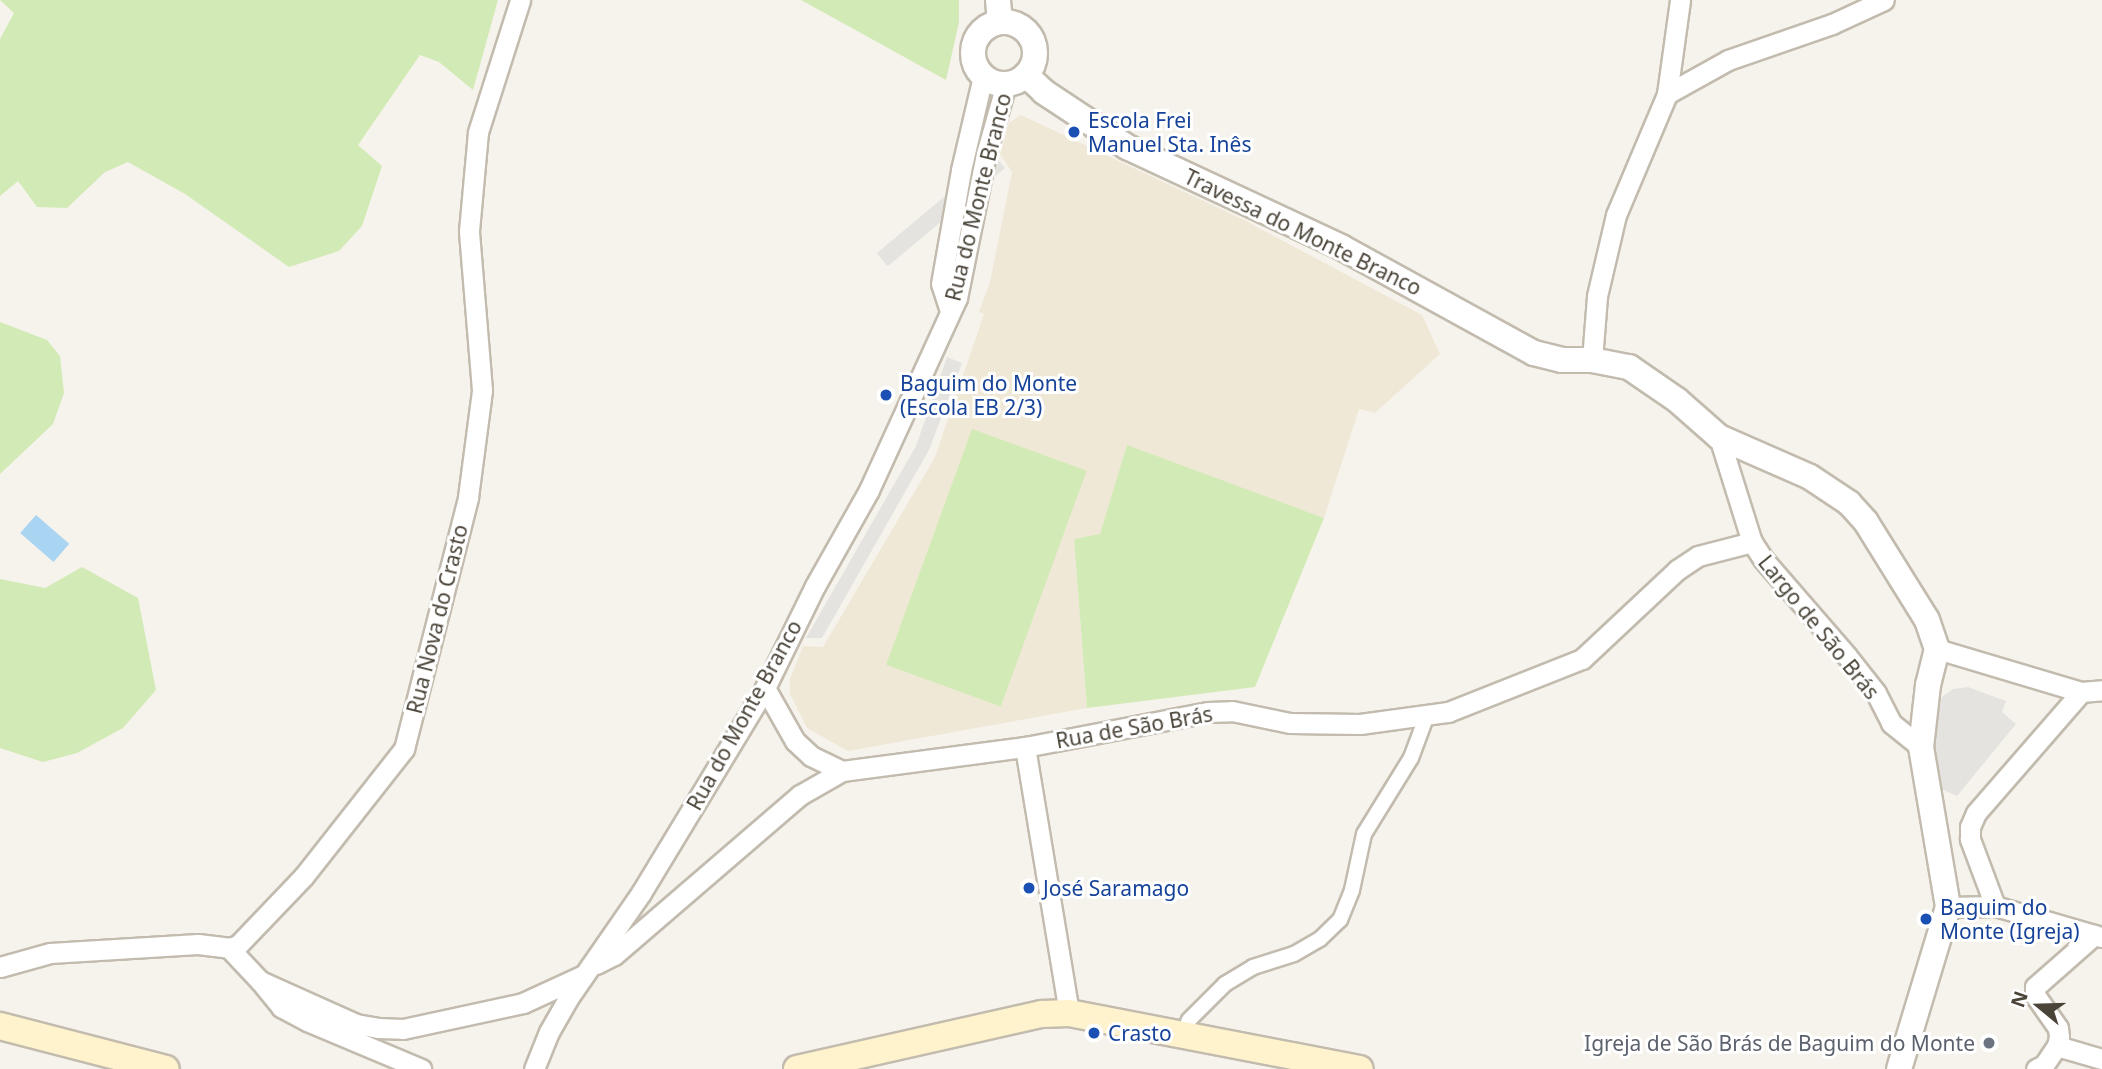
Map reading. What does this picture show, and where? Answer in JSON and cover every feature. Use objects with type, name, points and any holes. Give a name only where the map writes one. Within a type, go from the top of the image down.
[{"type":"main road","points":[[797,1069],[1042,1014],[1069,1013],[1360,1069]]},
{"type":"main road","points":[[0,1026],[166,1069]]},
{"type":"street","name":"Rua Nova do Crasto","points":[[229,948],[248,936],[304,876],[404,749],[468,497],[482,390],[468,231],[478,132],[520,0]]},
{"type":"street","points":[[1592,360],[1597,296],[1616,215],[1667,94],[1680,0]]},
{"type":"street","points":[[1667,94],[1728,60],[1832,24],[1884,0]]},
{"type":"street","points":[[999,11],[1032,39],[1035,57],[1005,78],[977,68],[973,49],[982,31],[999,11]]},
{"type":"street","name":"Rua do Monte Branco","points":[[534,1069],[549,1032],[641,893],[765,688],[815,586],[869,490],[950,311],[941,284],[961,170],[1005,78]]},
{"type":"street","name":"Travessa do Monte Branco","points":[[1005,78],[1044,92],[1127,147],[1341,247],[1534,353],[1562,360],[1592,360],[1629,367],[1677,400],[1719,437]]},
{"type":"street","points":[[1719,437],[1810,477],[1849,503],[1879,539],[1927,620],[1937,649],[1928,685],[1921,747],[1948,907],[1899,1069]]},
{"type":"street","name":"Largo de São Brás","points":[[1719,437],[1752,542],[1783,586],[1847,656],[1876,693],[1891,723],[1921,747]]},
{"type":"street","name":"Rua de São Brás","points":[[260,981],[356,1024],[403,1030],[523,1003],[614,956],[800,795],[842,771],[1025,747],[1208,712],[1232,711],[1290,723],[1360,724],[1448,712],[1582,659],[1677,570],[1698,556],[1752,542]]},
{"type":"street","points":[[1937,649],[2081,692],[2102,690]]},
{"type":"street","points":[[765,688],[795,741],[811,756],[842,771]]},
{"type":"street","points":[[1995,906],[1970,839],[1973,820],[2081,692]]},
{"type":"street","points":[[1183,1034],[1189,1020],[1224,984],[1253,967],[1303,949],[1320,939],[1340,920],[1352,890],[1364,834],[1411,758],[1427,715]]},
{"type":"street","points":[[1025,747],[1069,1013]]},
{"type":"street","points":[[1948,907],[1995,906],[2098,937]]},
{"type":"street","points":[[2044,1068],[2057,1046],[2058,1028],[2035,995],[2035,987],[2098,937]]},
{"type":"street","points":[[0,967],[50,953],[198,944],[229,948],[281,1007],[307,1021],[421,1069]]},
{"type":"street","points":[[2057,1046],[2102,1059]]},
{"type":"shaded area","points":[[1021,115],[1244,220],[1422,315],[1440,354],[1375,413],[1359,409],[1324,518],[1127,446],[1100,535],[1074,539],[1087,708],[848,751],[807,728],[790,694],[790,679],[803,646],[823,647],[935,457],[984,314],[979,312],[990,282],[1012,172],[1000,154],[1009,123]]},
{"type":"shaded area","points":[[994,155],[1005,168],[888,266],[877,253]]},
{"type":"shaded area","points":[[947,357],[962,363],[929,450],[822,638],[806,638],[916,446]]},
{"type":"shaded area","points":[[1968,687],[2006,701],[2002,712],[2016,724],[1957,796],[1937,787],[1935,725],[1942,697],[1953,689]]},
{"type":"green space","points":[[0,0],[498,0],[473,90],[439,62],[420,55],[358,145],[382,166],[362,226],[339,251],[289,267],[185,194],[128,162],[105,172],[67,208],[37,207],[18,181],[0,196],[0,39],[14,13]]},
{"type":"green space","points":[[801,0],[959,0],[959,22],[946,80]]},
{"type":"green space","points":[[0,322],[47,340],[60,356],[64,393],[53,424],[0,474]]},
{"type":"green space","points":[[972,429],[1087,471],[1001,707],[886,665]]},
{"type":"green space","points":[[1127,445],[1324,518],[1255,687],[1087,708],[1074,539],[1100,534]]},
{"type":"green space","points":[[82,567],[138,598],[156,690],[123,728],[77,753],[43,762],[0,748],[0,579],[45,588]]},
{"type":"water","points":[[36,515],[69,544],[53,562],[20,533]]},
{"type":"place","name":"Escola Frei Manuel Sta. Inês","points":[[1074,132]]},
{"type":"place","name":"Baguim do Monte (Escola EB 2/3)","points":[[886,395]]},
{"type":"place","name":"José Saramago","points":[[1029,888]]},
{"type":"place","name":"Baguim do Monte (Igreja)","points":[[1926,919]]},
{"type":"place","name":"Crasto","points":[[1094,1033]]},
{"type":"place","name":"Igreja de São Brás de Baguim do Monte","points":[[1989,1043]]}]
